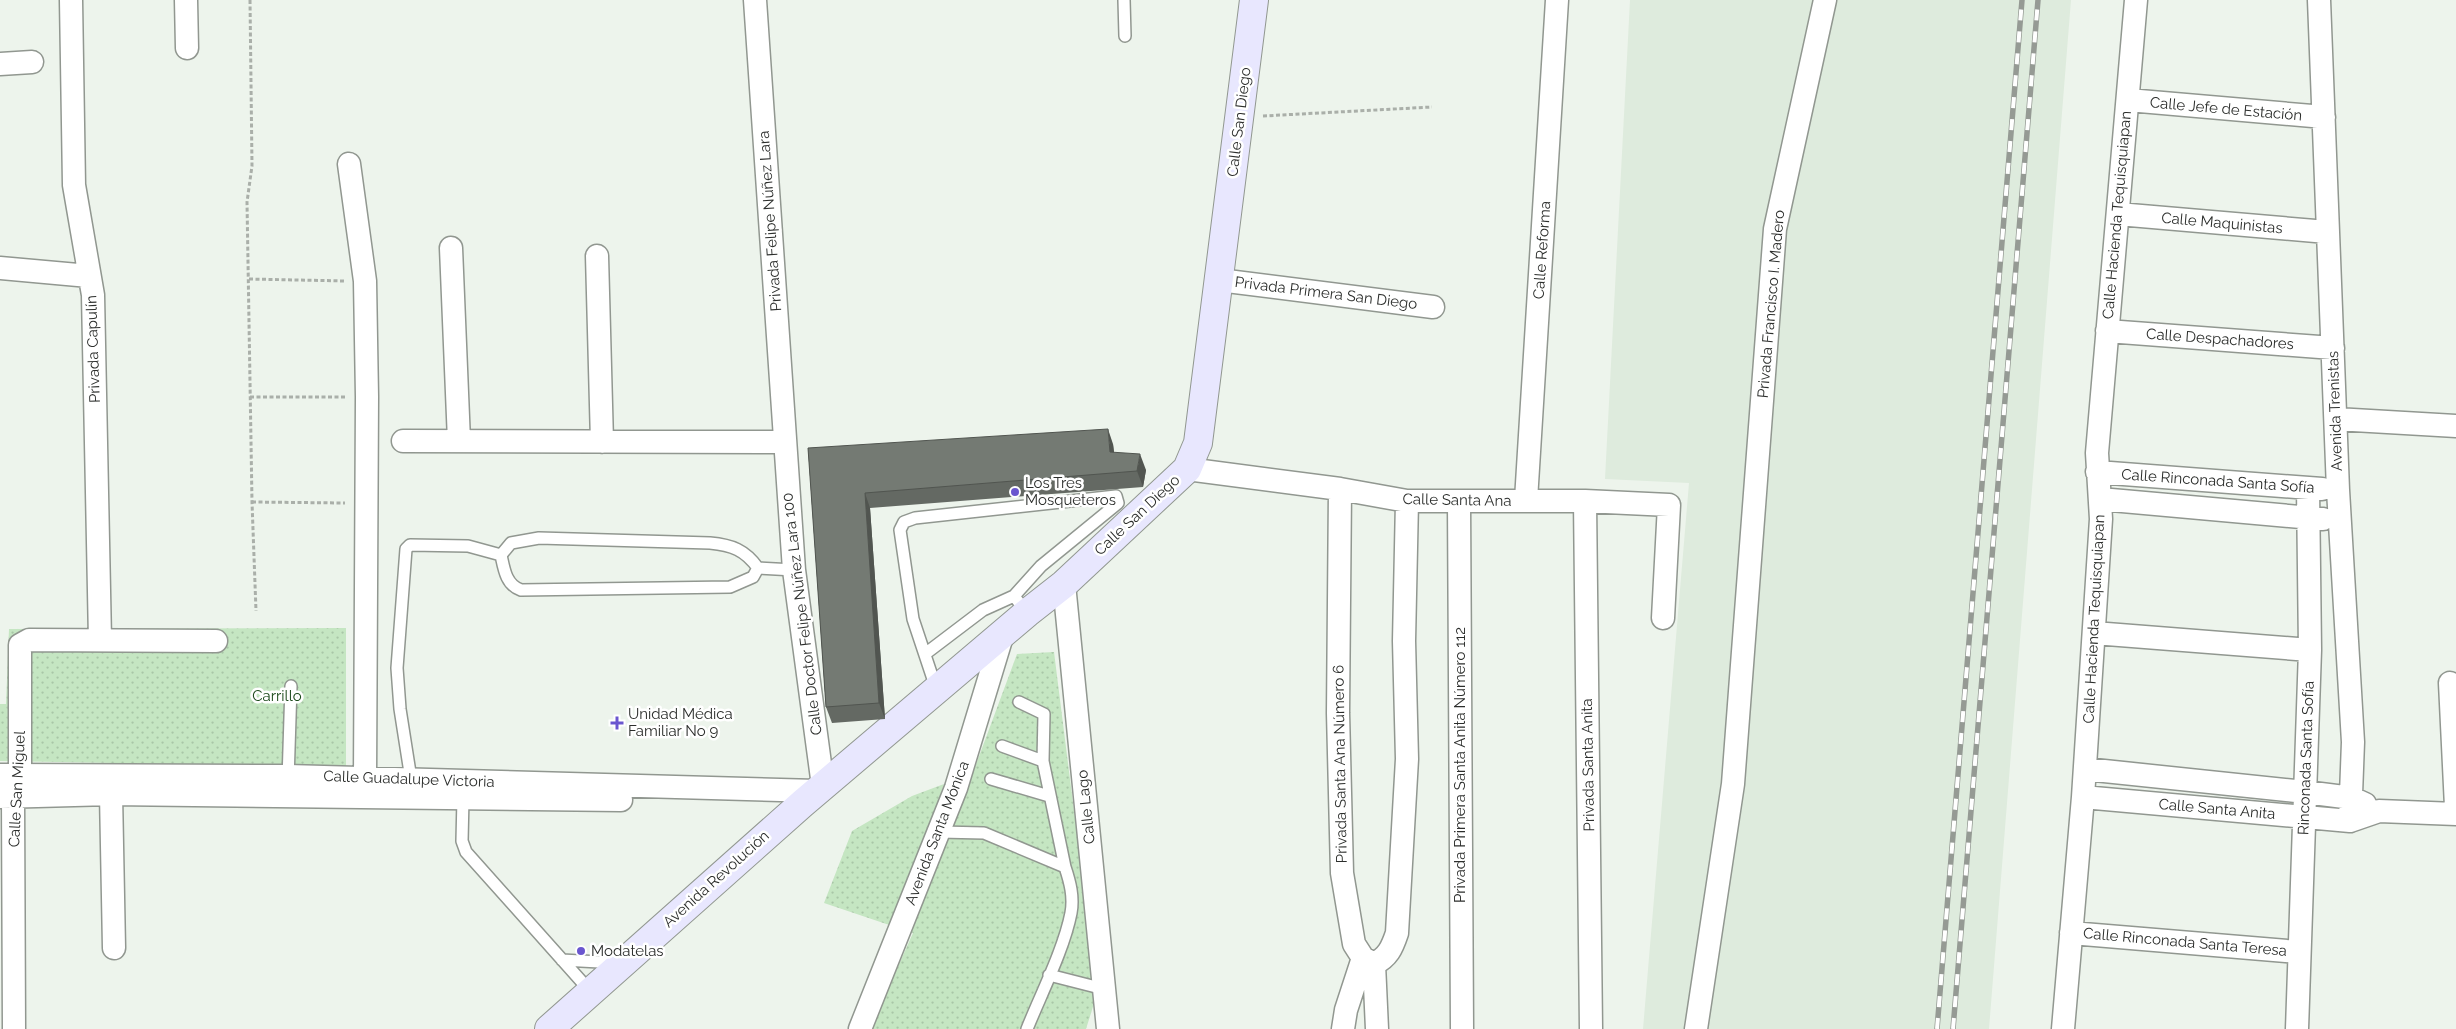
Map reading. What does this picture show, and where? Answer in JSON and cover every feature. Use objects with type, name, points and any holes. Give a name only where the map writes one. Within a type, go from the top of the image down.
[{"type":"main road","name":"Calle San Diego","points":[[814,793],[1003,633],[1020,604],[1064,584],[1187,469],[1198,444],[1254,0]]},
{"type":"main road","name":"Avenida Revolución","points":[[549,1029],[814,793]]},
{"type":"street","name":"Privada Capulín","points":[[71,0],[74,185],[93,295],[100,640]]},
{"type":"street","points":[[186,0],[187,48]]},
{"type":"street","name":"Privada Felipe Núñez Lara","points":[[756,0],[784,442]]},
{"type":"street","name":"Calle Reforma","points":[[1526,500],[1558,0]]},
{"type":"street","name":"Privada Francisco I. Madero","points":[[1696,1029],[1733,784],[1775,229],[1825,0]]},
{"type":"street","name":"Calle Hacienda Tequisquiapan","points":[[2063,1029],[2083,796],[2102,519],[2097,453],[2136,0]]},
{"type":"street","name":"Avenida Trenistas","points":[[2319,0],[2339,520],[2353,742],[2350,821]]},
{"type":"street","points":[[0,64],[32,62]]},
{"type":"street","name":"Calle Jefe de Estación","points":[[2128,100],[2324,117]]},
{"type":"street","points":[[349,164],[365,281],[368,397],[365,778]]},
{"type":"street","name":"Calle Maquinistas","points":[[2118,214],[2327,232]]},
{"type":"street","points":[[452,248],[459,441]]},
{"type":"street","points":[[597,256],[602,442]]},
{"type":"street","points":[[0,268],[89,276]]},
{"type":"street","name":"Privada Primera San Diego","points":[[1219,280],[1433,307]]},
{"type":"street","name":"Calle Despachadores","points":[[2106,331],[2333,348]]},
{"type":"street","points":[[2336,419],[2456,426]]},
{"type":"street","points":[[403,441],[784,442]]},
{"type":"street","name":"Calle Doctor Felipe Núñez Lara 100","points":[[784,442],[814,793]]},
{"type":"street","name":"Calle Santa Ana","points":[[1187,469],[1340,489],[1408,501],[1526,500],[1669,505],[1663,618]]},
{"type":"street","name":"Calle Rinconada Santa Sofía","points":[[2097,472],[2338,490]]},
{"type":"street","name":"Rinconada Santa Sofía","points":[[2297,1029],[2298,952],[2306,792],[2310,650],[2308,488]]},
{"type":"street","name":"Privada Santa Ana Número 6","points":[[1340,489],[1338,713],[1342,873],[1354,944],[1368,961],[1377,1029]]},
{"type":"street","name":"Calle Rinconada Santa Sofía","points":[[2100,499],[2339,520]]},
{"type":"street","points":[[1343,1029],[1346,1010],[1368,961],[1384,959],[1392,950],[1397,933],[1407,759],[1404,641],[1408,501]]},
{"type":"street","name":"Privada Santa Anita","points":[[1585,501],[1592,1029]]},
{"type":"street","name":"Privada Primera Santa Anita Número 112","points":[[1459,502],[1462,1029]]},
{"type":"street","name":"Calle Lago","points":[[1064,584],[1108,1029]]},
{"type":"street","name":"Avenida Santa Mónica","points":[[860,1029],[956,788],[1003,633]]},
{"type":"street","points":[[2094,633],[2310,650]]},
{"type":"street","points":[[100,640],[216,641]]},
{"type":"street","name":"Calle San Miguel","points":[[14,1029],[8,786],[20,649],[24,641],[100,640]]},
{"type":"street","points":[[2450,683],[2456,807]]},
{"type":"street","name":"Calle Santa Anita","points":[[2085,769],[2352,798],[2379,811]]},
{"type":"street","name":"Calle Guadalupe Victoria","points":[[8,786],[111,794],[288,786],[365,778],[814,793]]},
{"type":"street","name":"Calle Guadalupe Victoria","points":[[8,786],[288,786],[463,798],[814,793]]},
{"type":"street","points":[[111,794],[114,948]]},
{"type":"street","name":"Calle Santa Anita","points":[[2083,796],[2350,821],[2379,811],[2456,814]]},
{"type":"street","name":"Calle Rinconada Santa Teresa","points":[[2071,933],[2298,952]]},
{"type":"lane","points":[[1124,0],[1125,36]]},
{"type":"lane","points":[[925,654],[982,610],[1020,604],[1041,566],[1118,503],[1116,496],[915,518],[904,522],[900,530],[911,605],[925,654],[936,689]]},
{"type":"lane","points":[[500,555],[511,543],[539,538],[710,543],[737,548],[752,558],[758,568]]},
{"type":"lane","points":[[411,779],[400,709],[396,668],[406,548],[410,546],[468,546],[500,555]]},
{"type":"lane","points":[[500,555],[507,577],[514,588],[521,590],[730,587],[753,578],[758,568]]},
{"type":"lane","points":[[758,568],[794,570]]},
{"type":"lane","points":[[288,786],[291,686]]},
{"type":"lane","points":[[1019,702],[1044,714],[1043,761],[1049,796],[1071,886],[1071,911],[1066,933],[1027,1029]]},
{"type":"lane","points":[[1002,746],[1043,761]]},
{"type":"lane","points":[[991,779],[1049,796]]},
{"type":"lane","points":[[463,798],[462,841],[466,852],[590,992]]},
{"type":"lane","points":[[940,832],[984,833],[1065,867]]},
{"type":"lane","points":[[562,960],[622,964]]},
{"type":"lane","points":[[1049,975],[1104,989]]},
{"type":"path","points":[[250,0],[252,166],[247,202],[252,502],[256,611]]},
{"type":"path","points":[[1240,117],[1432,107]]},
{"type":"path","points":[[249,279],[365,281]]},
{"type":"path","points":[[250,397],[368,397]]},
{"type":"path","points":[[252,502],[366,503]]},
{"type":"shaded area","points":[[1630,0],[2071,0],[1989,1029],[1643,1029],[1689,483],[1605,479]]},
{"type":"green space","name":"Carrillo","points":[[346,628],[346,767],[0,761],[0,704],[6,704],[9,629]]},
{"type":"green space","points":[[1054,652],[1097,994],[1086,1029],[870,1029],[913,933],[824,903],[852,831],[912,796],[944,784],[933,815],[955,821],[1017,654]]},
{"type":"building","points":[[1108,429],[1110,452],[1140,454],[1137,471],[865,493],[879,703],[826,707],[808,448]]},
{"type":"railway","points":[[1937,1029],[2022,0]]},
{"type":"railway","points":[[1953,1029],[2038,0]]},
{"type":"place","name":"Los Tres Mosqueteros","points":[[1015,492]]},
{"type":"place","name":"Unidad Médica Familiar No 9","points":[[617,723]]},
{"type":"place","name":"Modatelas","points":[[581,951]]}]
